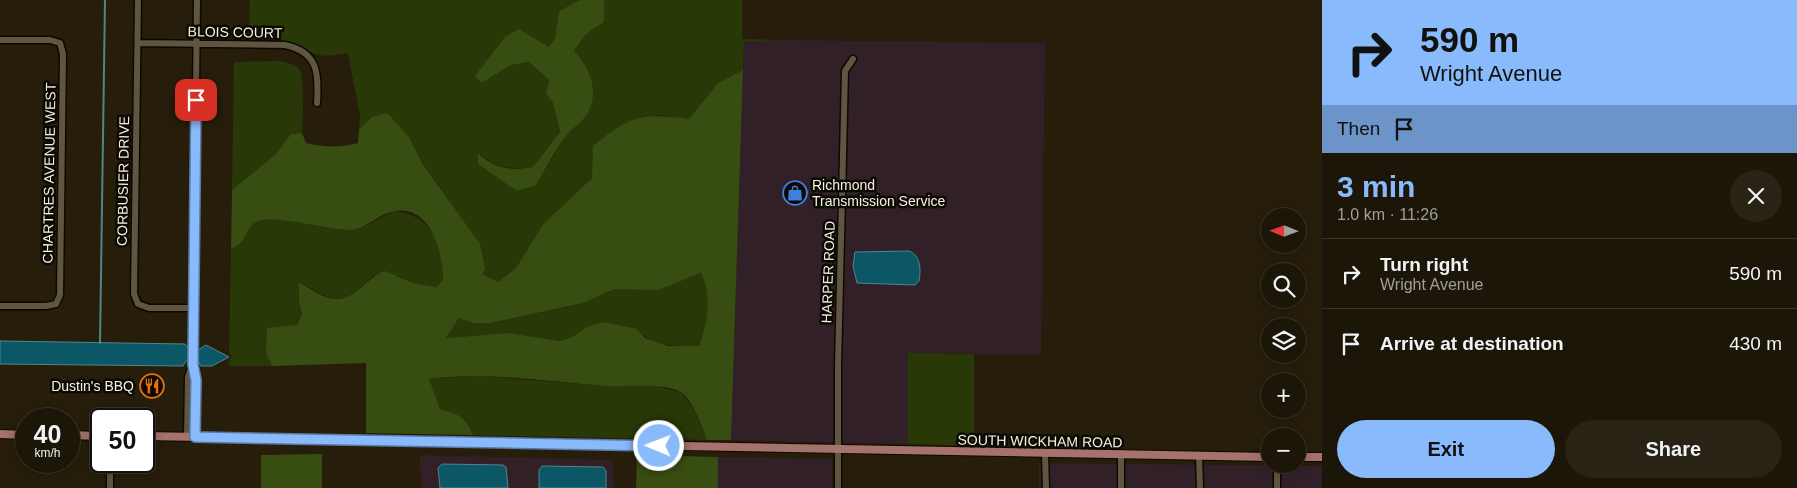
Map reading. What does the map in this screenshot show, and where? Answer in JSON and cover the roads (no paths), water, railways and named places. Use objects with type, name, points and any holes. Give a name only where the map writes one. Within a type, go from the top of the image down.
[{"type":"main road","points":[[0,434],[15,434]]},
{"type":"main road","name":"SOUTH WICKHAM ROAD","points":[[155,436],[1261,457]]},
{"type":"main road","points":[[1306,457],[1322,457]]},
{"type":"street","name":"CORBUSIER DRIVE","points":[[138,0],[134,294],[138,304],[149,308],[194,308]]},
{"type":"street","points":[[195,437],[196,380],[193,365],[193,348],[198,0]]},
{"type":"street","name":"CHARTRES AVENUE WEST","points":[[0,40],[50,40],[60,43],[63,54],[60,295],[56,304],[46,306],[0,306]]},
{"type":"street","name":"BLOIS COURT","points":[[138,43],[285,45],[298,48],[314,63],[318,80],[318,103]]},
{"type":"street","name":"HARPER ROAD","points":[[838,488],[838,366],[845,71],[853,59]]},
{"type":"street","points":[[187,437],[188,377],[193,365]]},
{"type":"street","points":[[1045,454],[1046,488]]},
{"type":"street","points":[[1121,454],[1121,488]]},
{"type":"street","points":[[1199,456],[1200,488]]},
{"type":"street","points":[[110,473],[110,488]]},
{"type":"street","points":[[1277,473],[1277,488]]},
{"type":"water","points":[[909,251],[916,256],[919,263],[919,281],[915,285],[857,283],[853,266],[855,252]]},
{"type":"water","points":[[0,341],[185,344],[189,350],[198,350],[206,345],[229,357],[212,366],[201,366],[198,361],[186,361],[183,366],[0,364]]},
{"type":"water","points":[[442,464],[503,465],[506,467],[508,488],[440,488],[438,468]]},
{"type":"water","points":[[542,466],[603,467],[606,471],[606,488],[539,488],[539,470]]},
{"type":"waterway","points":[[100,343],[105,0]]},
{"type":"place","name":"Richmond Transmission Service","points":[[795,193]]},
{"type":"place","name":"Dustin's BBQ","points":[[152,386]]}]
